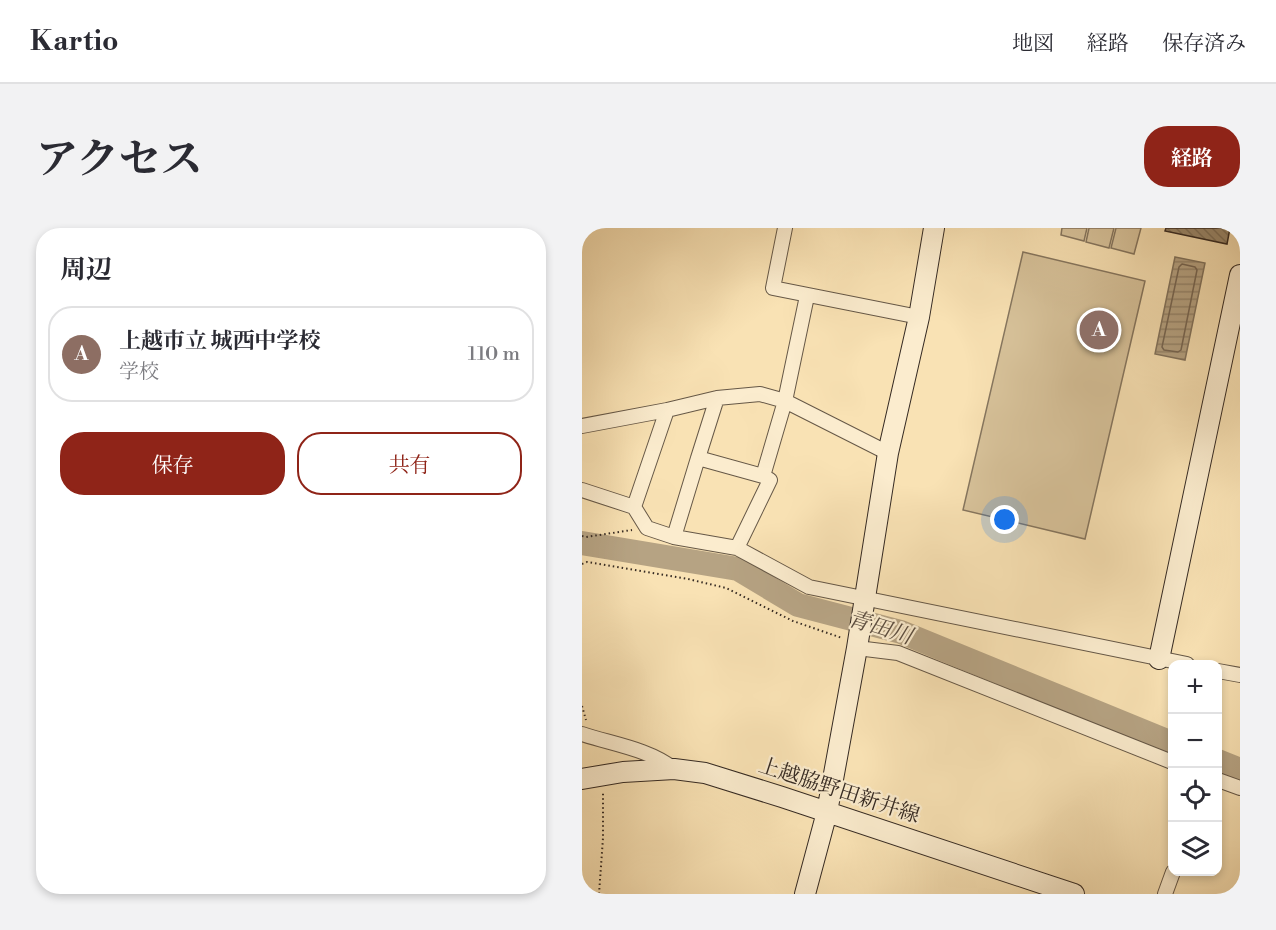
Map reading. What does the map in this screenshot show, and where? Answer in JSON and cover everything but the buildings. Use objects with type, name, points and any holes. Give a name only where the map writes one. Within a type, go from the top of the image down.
[{"type":"street","points":[[785,228],[772,288],[919,317]]},
{"type":"street","points":[[805,894],[827,812],[854,642],[865,598],[888,453],[919,317],[934,228]]},
{"type":"street","points":[[1159,659],[1240,275]]},
{"type":"street","points":[[763,476],[785,401],[807,296]]},
{"type":"street","points":[[582,426],[717,398],[760,393],[785,401],[888,453]]},
{"type":"street","points":[[674,537],[717,398]]},
{"type":"street","points":[[634,507],[667,410]]},
{"type":"street","points":[[698,458],[770,480],[737,548]]},
{"type":"street","points":[[582,490],[634,507],[647,528],[674,537],[737,548],[809,587],[1168,661]]},
{"type":"street","points":[[854,642],[898,653],[1168,760]]},
{"type":"street","points":[[1222,672],[1240,675]]},
{"type":"street","points":[[588,736],[648,755],[665,762],[674,769]]},
{"type":"street","name":"上越脇野田新井線","points":[[582,779],[623,772],[674,769],[724,779],[1074,894]]},
{"type":"street","points":[[1222,781],[1240,788]]},
{"type":"street","points":[[1165,894],[1172,876]]},
{"type":"path","points":[[582,536],[647,528]]},
{"type":"path","points":[[582,564],[587,562],[688,579],[726,588],[793,621],[854,642]]},
{"type":"path","points":[[599,894],[603,838],[603,776]]},
{"type":"shaded area","points":[[1062,228],[1087,228],[1084,241],[1061,235]]},
{"type":"shaded area","points":[[1089,228],[1114,228],[1109,248],[1086,242]]},
{"type":"shaded area","points":[[1116,228],[1141,228],[1134,254],[1111,248]]},
{"type":"shaded area","points":[[1023,252],[1145,281],[1085,539],[963,510]]},
{"type":"water","points":[[1175,257],[1205,263],[1185,360],[1155,354]]},
{"type":"waterway","name":"青田川","points":[[582,543],[738,569],[798,605],[901,632],[1168,741]]},
{"type":"waterway","name":"青田川","points":[[1222,763],[1240,770]]},
{"type":"place","name":"上越市立 城西中学校","points":[[1099,330]]}]
